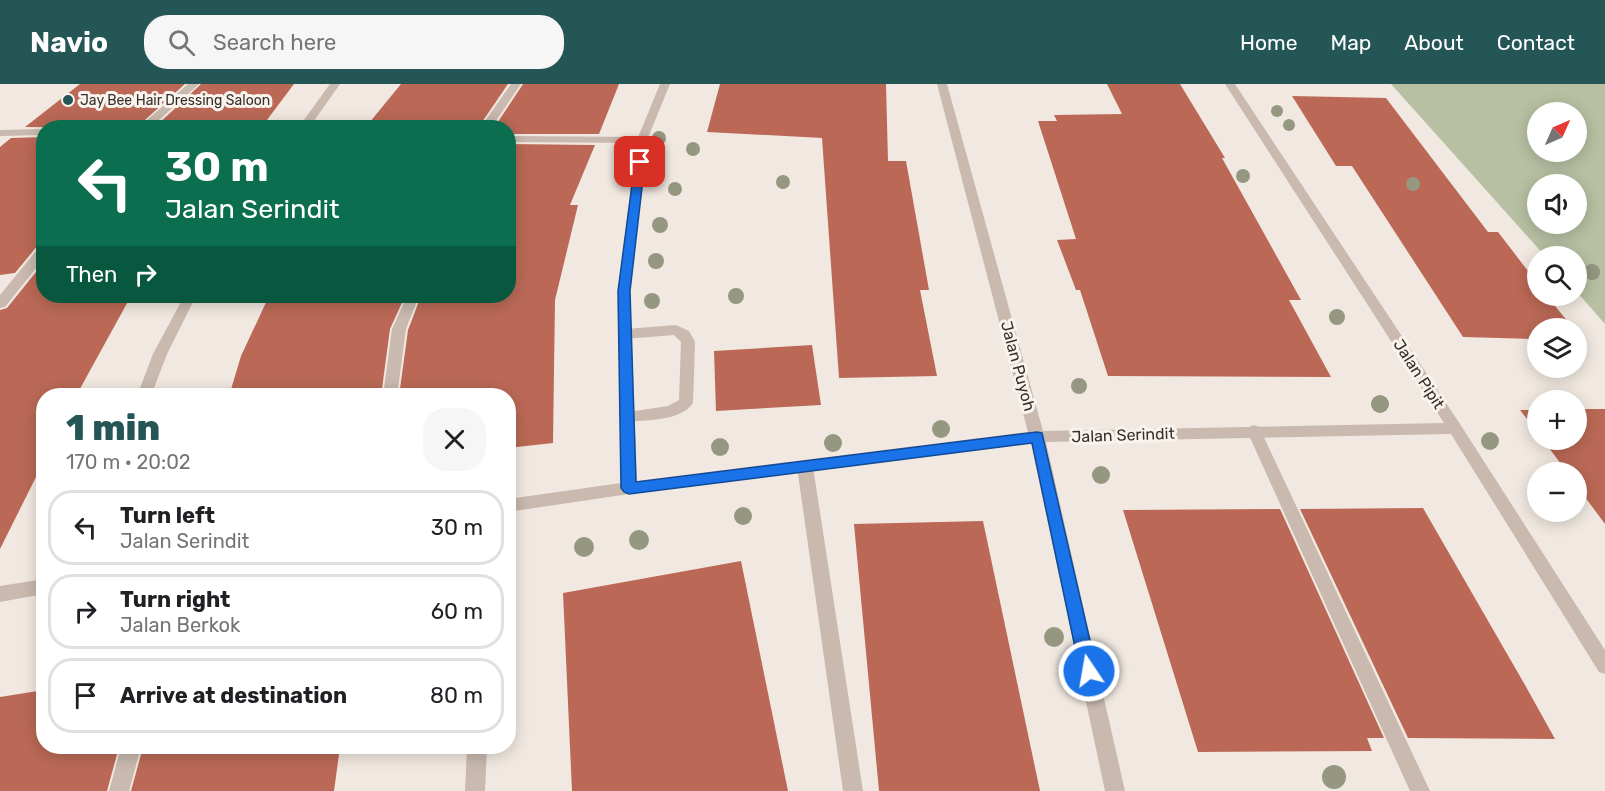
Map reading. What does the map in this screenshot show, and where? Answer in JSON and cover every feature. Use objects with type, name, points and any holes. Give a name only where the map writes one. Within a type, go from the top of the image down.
[{"type":"street","points":[[152,120],[194,84]]},
{"type":"street","points":[[309,120],[335,84]]},
{"type":"street","points":[[491,120],[516,84]]},
{"type":"street","points":[[629,488],[624,291],[642,140],[666,84]]},
{"type":"street","name":"Jalan Puyoh","points":[[942,84],[1037,437],[1115,791]]},
{"type":"street","name":"Jalan Pipit","points":[[1230,84],[1455,428],[1605,666]]},
{"type":"street","points":[[0,133],[36,132]]},
{"type":"street","points":[[516,139],[642,140]]},
{"type":"street","points":[[0,303],[36,259]]},
{"type":"street","points":[[147,388],[160,354],[186,303]]},
{"type":"street","points":[[391,388],[399,329],[410,303]]},
{"type":"street","points":[[625,334],[676,330],[684,334],[688,342],[686,403],[671,411],[627,417]]},
{"type":"street","name":"Jalan Serindit","points":[[516,505],[629,488],[1037,437],[1455,428]]},
{"type":"street","points":[[1254,431],[1420,791]]},
{"type":"street","points":[[805,467],[853,791]]},
{"type":"street","points":[[0,594],[36,587]]},
{"type":"street","points":[[119,791],[129,754]]},
{"type":"street","points":[[475,791],[477,754]]},
{"type":"green space","points":[[1391,84],[1605,84],[1605,324],[1587,303],[1587,246],[1536,246]]},
{"type":"building","points":[[80,84],[185,84],[145,120],[36,120],[36,127],[25,127]]},
{"type":"building","points":[[201,84],[294,84],[267,120],[163,120]]},
{"type":"building","points":[[401,84],[508,84],[483,120],[372,120]]},
{"type":"building","points":[[523,84],[619,84],[599,134],[516,134],[516,120],[499,120]]},
{"type":"building","points":[[720,84],[886,84],[888,161],[906,161],[929,290],[920,290],[937,376],[839,378],[822,138],[707,132]]},
{"type":"building","points":[[1107,84],[1180,84],[1225,158],[1222,158],[1301,300],[1289,300],[1331,377],[1108,376],[1080,290],[1076,290],[1057,240],[1076,239],[1038,121],[1057,121],[1054,115],[1122,114]]},
{"type":"building","points":[[1292,96],[1386,98],[1488,232],[1498,232],[1527,270],[1527,306],[1555,306],[1565,318],[1527,318],[1527,339],[1463,337],[1352,166],[1336,166]]},
{"type":"building","points":[[36,137],[36,247],[15,273],[0,275],[0,147],[11,138]]},
{"type":"building","points":[[516,144],[595,145],[570,205],[578,205],[555,300],[553,443],[516,447],[516,388],[400,388],[408,330],[418,303],[516,303]]},
{"type":"building","points":[[36,272],[36,303],[127,303],[80,388],[36,388],[36,477],[0,549],[0,310],[7,308]]},
{"type":"building","points":[[266,303],[402,303],[390,329],[382,388],[231,388],[241,356]]},
{"type":"building","points":[[812,345],[821,405],[716,411],[714,351]]},
{"type":"building","points":[[1587,409],[1605,409],[1605,524],[1587,500],[1587,462],[1560,462],[1550,450],[1587,450]]},
{"type":"building","points":[[1520,410],[1527,410],[1527,419]]},
{"type":"building","points":[[1423,508],[1555,739],[1408,738],[1300,509]]},
{"type":"building","points":[[1280,509],[1384,738],[1367,738],[1372,751],[1198,752],[1123,510]]},
{"type":"building","points":[[983,521],[1040,791],[879,791],[854,524]]},
{"type":"building","points":[[741,561],[788,791],[572,791],[563,593]]},
{"type":"building","points":[[36,691],[36,754],[117,754],[107,791],[0,791],[0,697]]},
{"type":"building","points":[[141,754],[339,754],[334,791],[131,791]]},
{"type":"place","name":"Jay Bee Hair Dressing Saloon","points":[[68,100]]},
{"type":"route","points":[[640,162],[624,291],[629,488],[1037,437],[1089,671]]}]
